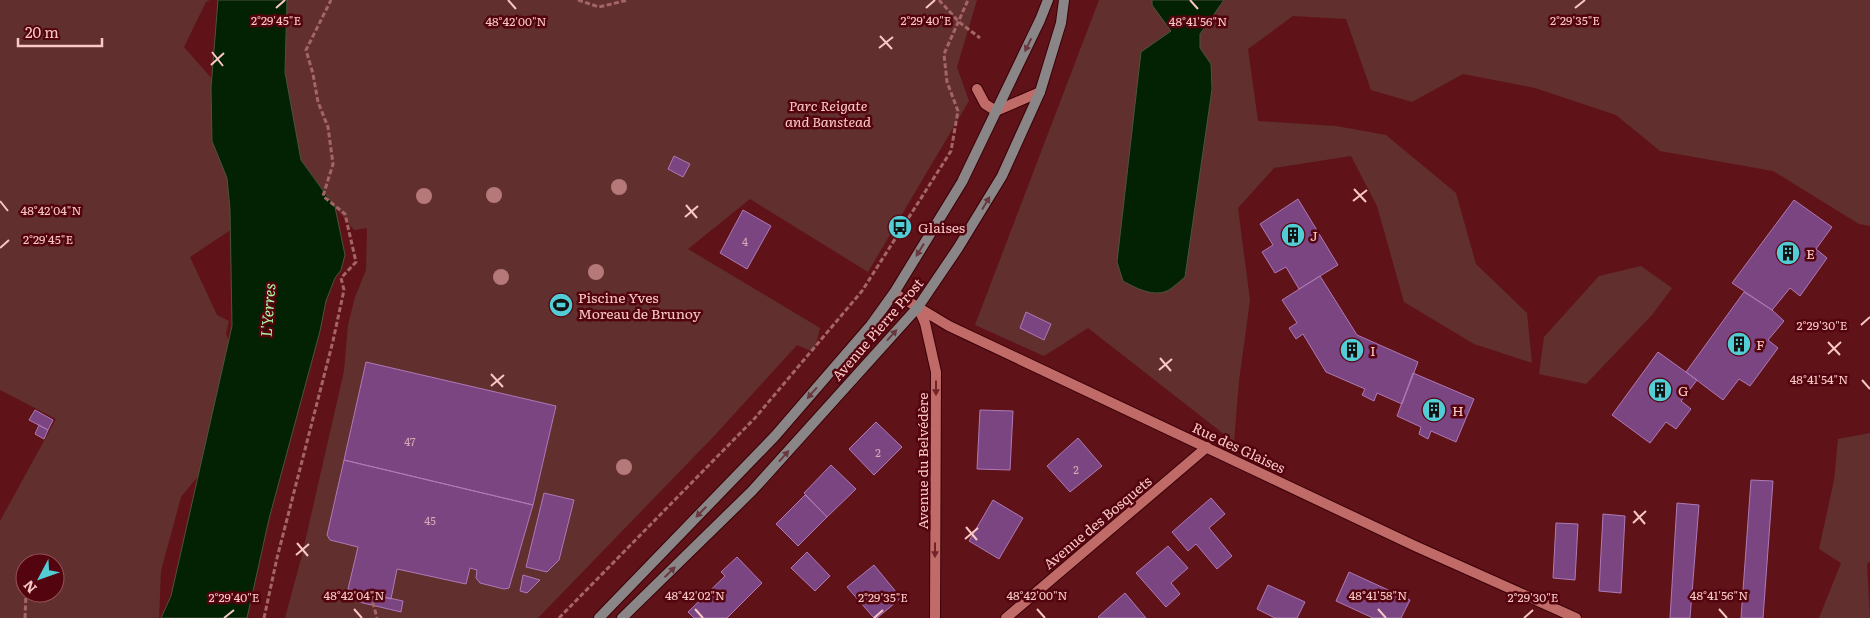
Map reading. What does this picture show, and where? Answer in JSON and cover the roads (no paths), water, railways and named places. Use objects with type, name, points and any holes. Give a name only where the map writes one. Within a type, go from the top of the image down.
[{"type":"main road","name":"Avenue Pierre Prost","points":[[599,618],[774,436],[871,325],[894,293],[962,182],[1048,0]]},
{"type":"main road","name":"Avenue Pierre Prost","points":[[622,618],[752,491],[918,307],[958,248],[1002,176],[1040,92],[1061,23],[1064,0]]},
{"type":"street","points":[[977,89],[985,104],[996,111],[1040,92]]},
{"type":"street","name":"Rue des Glaises","points":[[894,293],[949,326],[1415,546],[1576,618]]},
{"type":"street","name":"Avenue du Belvédère","points":[[918,307],[925,323],[936,372],[935,618]]},
{"type":"street","name":"Avenue des Bosquets","points":[[1006,618],[1207,447]]},
{"type":"water","name":"L'Yerres","points":[[218,0],[287,0],[285,72],[301,160],[335,207],[345,255],[341,270],[335,278],[326,301],[320,331],[269,519],[247,618],[161,618],[171,596],[232,326],[230,209],[227,178],[212,141],[211,88]]},
{"type":"water","points":[[1152,0],[1224,0],[1200,34],[1200,48],[1211,64],[1212,89],[1185,277],[1169,290],[1157,293],[1145,291],[1123,281],[1117,262],[1141,52],[1171,31],[1152,5]]},
{"type":"place","name":"Glaises","points":[[900,227]]},
{"type":"place","name":"J","points":[[1293,235]]},
{"type":"place","name":"E","points":[[1788,253]]},
{"type":"place","name":"Piscine Yves Moreau de Brunoy","points":[[561,305]]},
{"type":"place","name":"F","points":[[1739,344]]},
{"type":"place","name":"I","points":[[1352,350]]},
{"type":"place","name":"G","points":[[1660,390]]},
{"type":"place","name":"H","points":[[1434,410]]},
{"type":"park label","name":"Parc Reigate and Banstead","points":[[828,114]]}]
